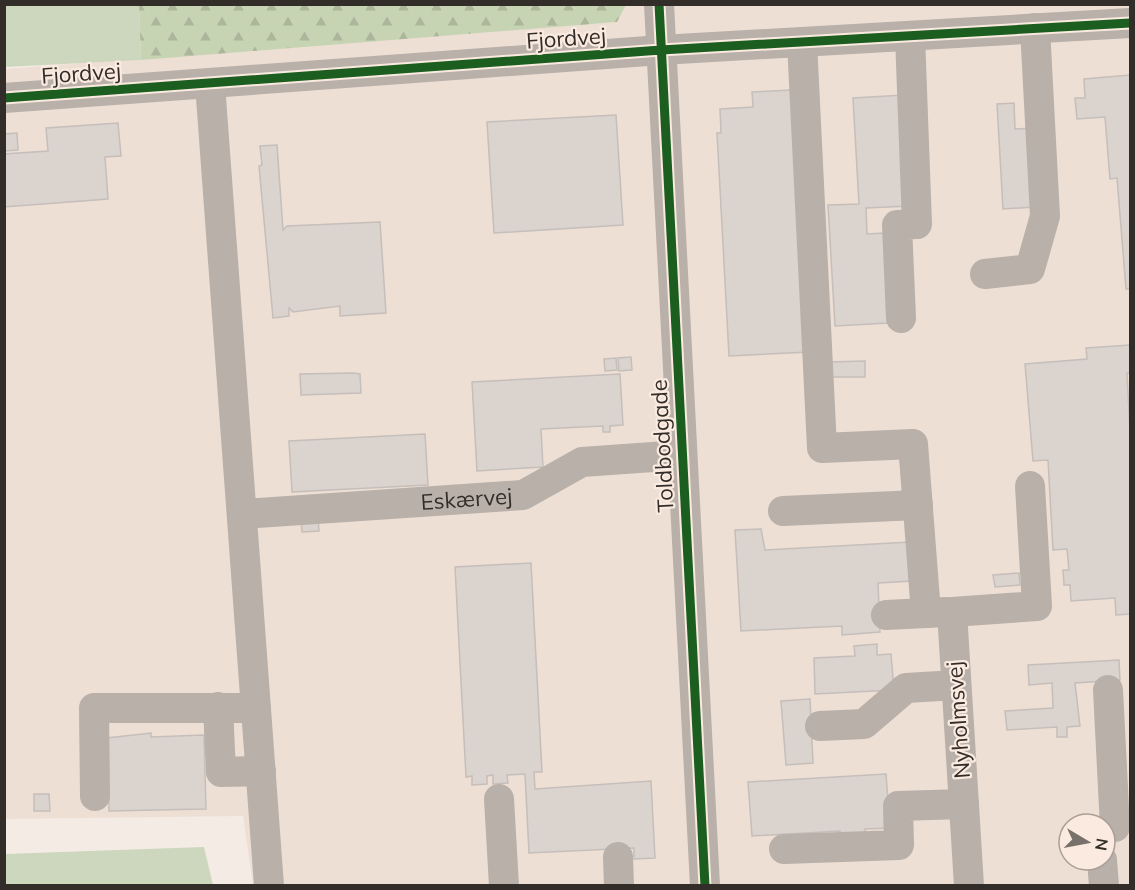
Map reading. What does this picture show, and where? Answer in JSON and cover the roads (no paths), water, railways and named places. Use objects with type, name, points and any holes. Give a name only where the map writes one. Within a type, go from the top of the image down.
[{"type":"street","name":"Toldbodgade","points":[[659,4],[705,885]]},
{"type":"street","name":"Fjordvej","points":[[4,98],[661,50],[910,36],[987,18],[1035,28],[1124,17]]},
{"type":"street","points":[[985,274],[1030,269],[1045,216],[1035,28]]},
{"type":"street","points":[[900,318],[897,225],[917,224],[910,36]]},
{"type":"street","name":"Nyholmsvej","points":[[802,42],[822,448],[914,444],[918,505],[956,685],[969,885]]},
{"type":"street","points":[[210,84],[269,885]]},
{"type":"street","name":"Eskærvej","points":[[242,513],[523,495],[582,462],[681,455]]},
{"type":"street","points":[[886,615],[1037,606],[1030,486]]},
{"type":"street","points":[[783,511],[918,505]]},
{"type":"street","points":[[820,726],[864,724],[906,688],[956,685]]},
{"type":"street","points":[[1108,690],[1110,812]]},
{"type":"street","points":[[218,707],[221,772],[261,771]]},
{"type":"street","points":[[94,796],[94,708],[256,708]]},
{"type":"street","points":[[1117,823],[1131,791]]},
{"type":"street","points":[[500,799],[504,885]]},
{"type":"street","points":[[784,849],[899,844],[898,806],[964,804]]}]
